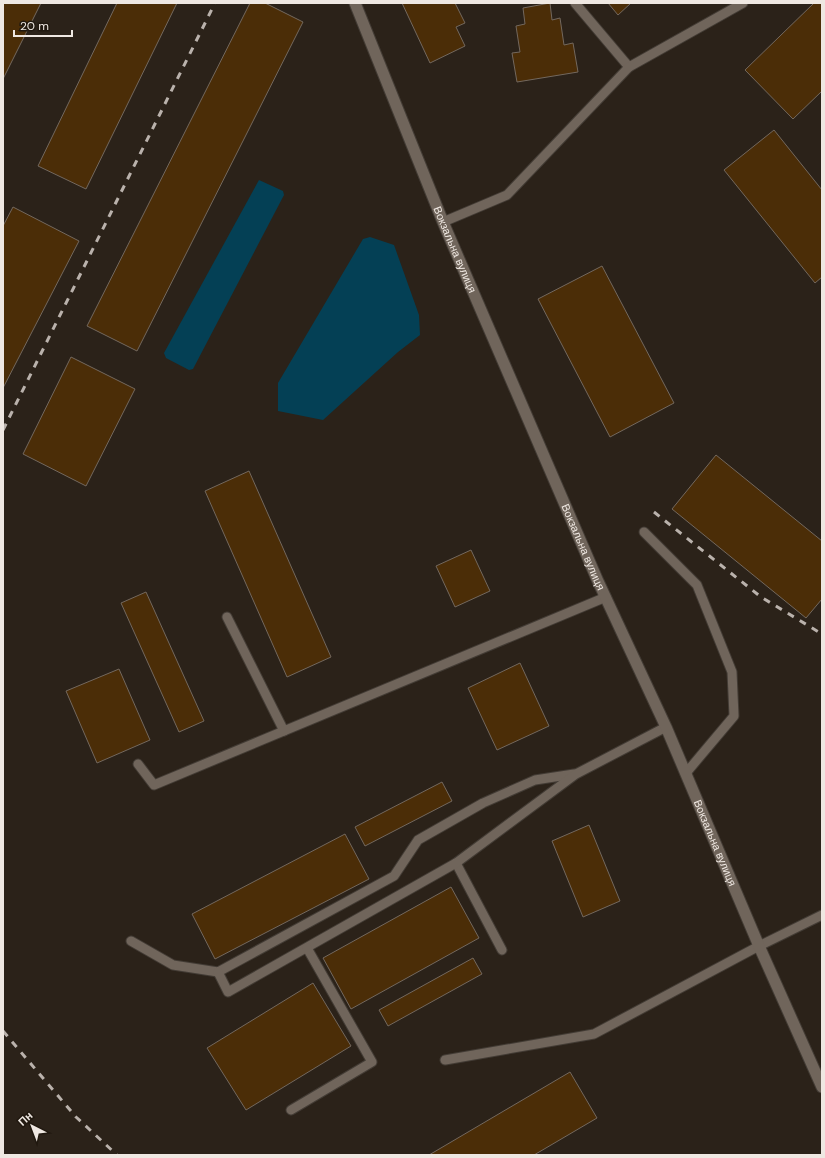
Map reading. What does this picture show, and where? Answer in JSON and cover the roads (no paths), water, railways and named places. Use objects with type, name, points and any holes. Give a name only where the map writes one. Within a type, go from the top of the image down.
[{"type":"street","name":"Вокзальна вулиця","points":[[355,3],[444,222],[606,597],[666,727],[759,946],[822,1087]]},
{"type":"lane","points":[[575,3],[629,67]]},
{"type":"lane","points":[[444,222],[507,195],[629,67],[743,3]]},
{"type":"lane","points":[[644,532],[697,585],[732,672],[734,716],[686,773]]},
{"type":"lane","points":[[138,764],[154,785],[606,597]]},
{"type":"lane","points":[[227,617],[284,731]]},
{"type":"lane","points":[[218,972],[228,992],[456,863],[576,774],[666,727]]},
{"type":"lane","points":[[131,941],[173,965],[218,972],[394,876],[418,840],[483,803],[535,780],[576,774]]},
{"type":"lane","points":[[456,863],[502,950]]},
{"type":"lane","points":[[445,1060],[594,1034],[759,946],[822,915]]},
{"type":"lane","points":[[291,1110],[372,1062],[307,948]]},
{"type":"water","points":[[259,180],[283,191],[284,195],[193,369],[189,370],[166,358],[164,353]]},
{"type":"water","points":[[370,237],[394,245],[419,315],[420,335],[398,352],[323,420],[278,411],[278,383],[363,239]]},
{"type":"railway","points":[[3,430],[215,3]]},
{"type":"railway","points":[[654,512],[761,597],[822,634]]},
{"type":"railway","points":[[3,1031],[76,1117],[117,1155]]}]
